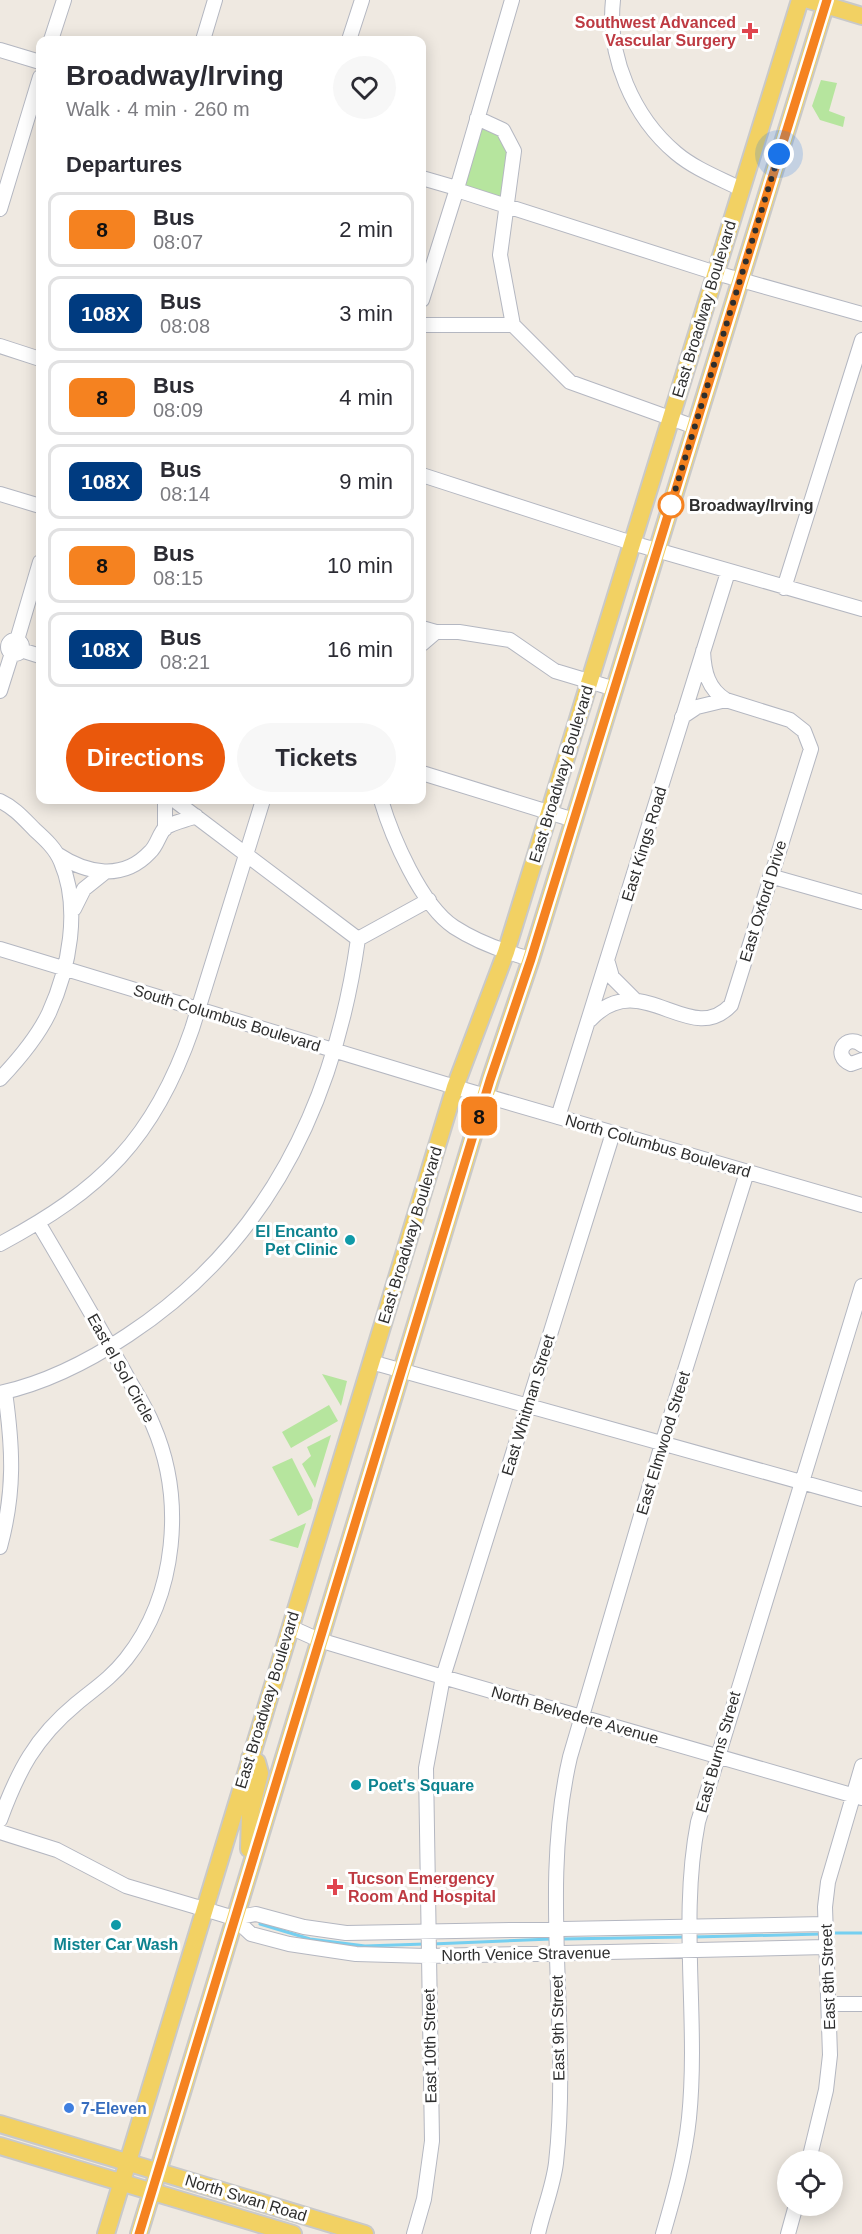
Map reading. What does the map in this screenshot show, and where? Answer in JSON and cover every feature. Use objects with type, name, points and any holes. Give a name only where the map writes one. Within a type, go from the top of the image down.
[{"type":"main road","name":"East Broadway Boulevard","points":[[106,2234],[126,2162],[455,1087],[506,952],[800,0]]},
{"type":"main road","name":"East Broadway Boulevard","points":[[139,2234],[156,2171],[486,1095],[531,959],[741,279],[820,2]]},
{"type":"main road","points":[[820,2],[862,16]]},
{"type":"main road","points":[[248,1874],[250,1814],[260,1773],[257,1762],[250,1758]]},
{"type":"main road","name":"North Swan Road","points":[[0,2124],[365,2234]]},
{"type":"main road","name":"North Swan Road","points":[[0,2146],[292,2234]]},
{"type":"street","points":[[52,36],[64,0]]},
{"type":"street","points":[[204,36],[215,0]]},
{"type":"street","points":[[350,36],[362,0]]},
{"type":"street","points":[[426,287],[512,0]]},
{"type":"street","points":[[613,0],[611,14],[617,59],[632,98],[655,132],[677,154],[706,173],[741,189]]},
{"type":"street","points":[[0,50],[36,62]]},
{"type":"street","points":[[0,209],[36,90]]},
{"type":"street","points":[[477,118],[503,130],[514,151],[500,255],[513,325],[570,382],[670,420],[695,427]]},
{"type":"street","points":[[426,179],[716,273],[862,314]]},
{"type":"street","points":[[426,325],[513,325]]},
{"type":"street","points":[[784,588],[862,340]]},
{"type":"street","points":[[0,346],[36,358]]},
{"type":"street","points":[[426,476],[632,543],[862,609]]},
{"type":"street","points":[[0,494],[36,505]]},
{"type":"street","name":"East Kings Road","points":[[558,1117],[729,572]]},
{"type":"street","points":[[0,691],[36,574]]},
{"type":"street","points":[[426,629],[510,640],[555,670],[615,689]]},
{"type":"street","points":[[426,641],[436,632]]},
{"type":"street","points":[[12,646],[36,655]]},
{"type":"street","points":[[703,651],[708,680],[717,694],[726,700]]},
{"type":"street","points":[[682,717],[697,707],[726,700]]},
{"type":"street","name":"East Oxford Drive","points":[[634,999],[705,1019],[721,1015],[730,1005],[811,748],[804,731],[790,720],[726,700]]},
{"type":"street","points":[[426,774],[574,820]]},
{"type":"street","points":[[0,801],[12,807],[57,854],[80,867],[104,873]]},
{"type":"street","points":[[71,917],[84,889],[104,873],[141,861],[153,850],[165,829],[165,804]]},
{"type":"street","points":[[180,804],[358,939]]},
{"type":"street","points":[[0,1244],[39,1224],[78,1197],[137,1140],[181,1062],[262,804]]},
{"type":"street","points":[[383,804],[407,862],[429,900],[453,926],[506,952],[531,959]]},
{"type":"street","points":[[165,829],[196,816]]},
{"type":"street","points":[[0,1079],[27,1049],[49,1013],[64,968],[71,917],[71,897],[57,854]]},
{"type":"street","points":[[770,876],[862,902]]},
{"type":"street","points":[[358,939],[429,900]]},
{"type":"street","points":[[0,1547],[11,1498],[13,1470],[2,1393],[74,1368],[111,1347],[163,1312],[200,1279],[253,1217],[277,1185],[301,1139],[333,1050],[350,992],[358,939]]},
{"type":"street","name":"South Columbus Boulevard","points":[[0,949],[455,1087]]},
{"type":"street","points":[[608,963],[612,977],[634,999]]},
{"type":"street","points":[[590,1020],[608,1004],[634,999]]},
{"type":"street","points":[[862,1045],[857,1041],[849,1041],[843,1046],[841,1054],[844,1061],[851,1064],[862,1060]]},
{"type":"street","name":"North Columbus Boulevard","points":[[455,1087],[862,1205]]},
{"type":"street","name":"East Whitman Street","points":[[443,1677],[613,1133]]},
{"type":"street","name":"East Elmwood Street","points":[[583,1715],[662,1444],[747,1172]]},
{"type":"street","name":"East el Sol Circle","points":[[0,1820],[14,1782],[29,1753],[50,1728],[77,1703],[105,1683],[128,1657],[147,1626],[163,1590],[171,1545],[172,1503],[165,1466],[153,1426],[111,1347],[39,1224]]},
{"type":"street","name":"East Burns Street","points":[[663,2234],[689,2118],[691,1857],[716,1757],[862,1286]]},
{"type":"street","points":[[371,1362],[862,1499]]},
{"type":"street","name":"North Belvedere Avenue","points":[[290,1627],[319,1640],[583,1715],[716,1757],[857,1797]]},
{"type":"street","name":"East 10th Street","points":[[414,2234],[424,2199],[432,2141],[427,1956],[426,1768],[443,1677]]},
{"type":"street","name":"East 9th Street","points":[[538,2234],[555,2166],[558,2126],[556,1846],[560,1800],[583,1715]]},
{"type":"street","name":"East 8th Street","points":[[811,2150],[826,2090],[830,2055],[826,1947],[828,1882],[857,1797],[862,1766]]},
{"type":"street","name":"North Venice Stravenue","points":[[0,1832],[57,1850],[126,1886],[234,1918],[251,1934],[289,1944],[356,1954],[427,1956],[826,1947]]},
{"type":"street","name":"North Venice Stravenue","points":[[234,1918],[256,1914],[304,1927],[345,1933],[826,1923]]},
{"type":"street","points":[[829,2004],[862,2004]]},
{"type":"street","points":[[788,2234],[793,2216]]},
{"type":"green space","points":[[821,80],[837,83],[829,111],[845,117],[843,127],[820,120],[812,106]]},
{"type":"green space","points":[[480,126],[501,134],[511,152],[504,203],[461,190]]},
{"type":"green space","points":[[322,1374],[347,1381],[341,1406]]},
{"type":"green space","points":[[329,1405],[338,1421],[291,1448],[282,1432]]},
{"type":"green space","points":[[331,1435],[315,1488],[302,1464],[311,1456],[307,1447]]},
{"type":"green space","points":[[292,1458],[313,1500],[311,1509],[298,1516],[272,1467]]},
{"type":"green space","points":[[306,1523],[298,1548],[269,1540]]},
{"type":"waterway","points":[[260,1924],[310,1939],[365,1946],[425,1944]]},
{"type":"waterway","points":[[831,1933],[862,1933]]},
{"type":"waterway","points":[[693,1937],[821,1934]]},
{"type":"waterway","points":[[561,1939],[686,1937]]},
{"type":"waterway","points":[[432,1944],[551,1939]]},
{"type":"bus line","name":"8","points":[[139,2234],[156,2171],[490,1080],[531,959],[827,0]]},
{"type":"place","name":"Southwest Advanced Vascular Surgery","points":[[750,31]]},
{"type":"place","name":"Broadway/Irving","points":[[671,505]]},
{"type":"place","name":"El Encanto Pet Clinic","points":[[350,1240]]},
{"type":"place","name":"Poet's Square","points":[[356,1785]]},
{"type":"place","name":"Tucson Emergency Room And Hospital","points":[[335,1887]]},
{"type":"place","name":"Mister Car Wash","points":[[116,1925]]},
{"type":"place","name":"7-Eleven","points":[[69,2108]]},
{"type":"route","points":[[671,505],[670,507],[779,154]]}]
